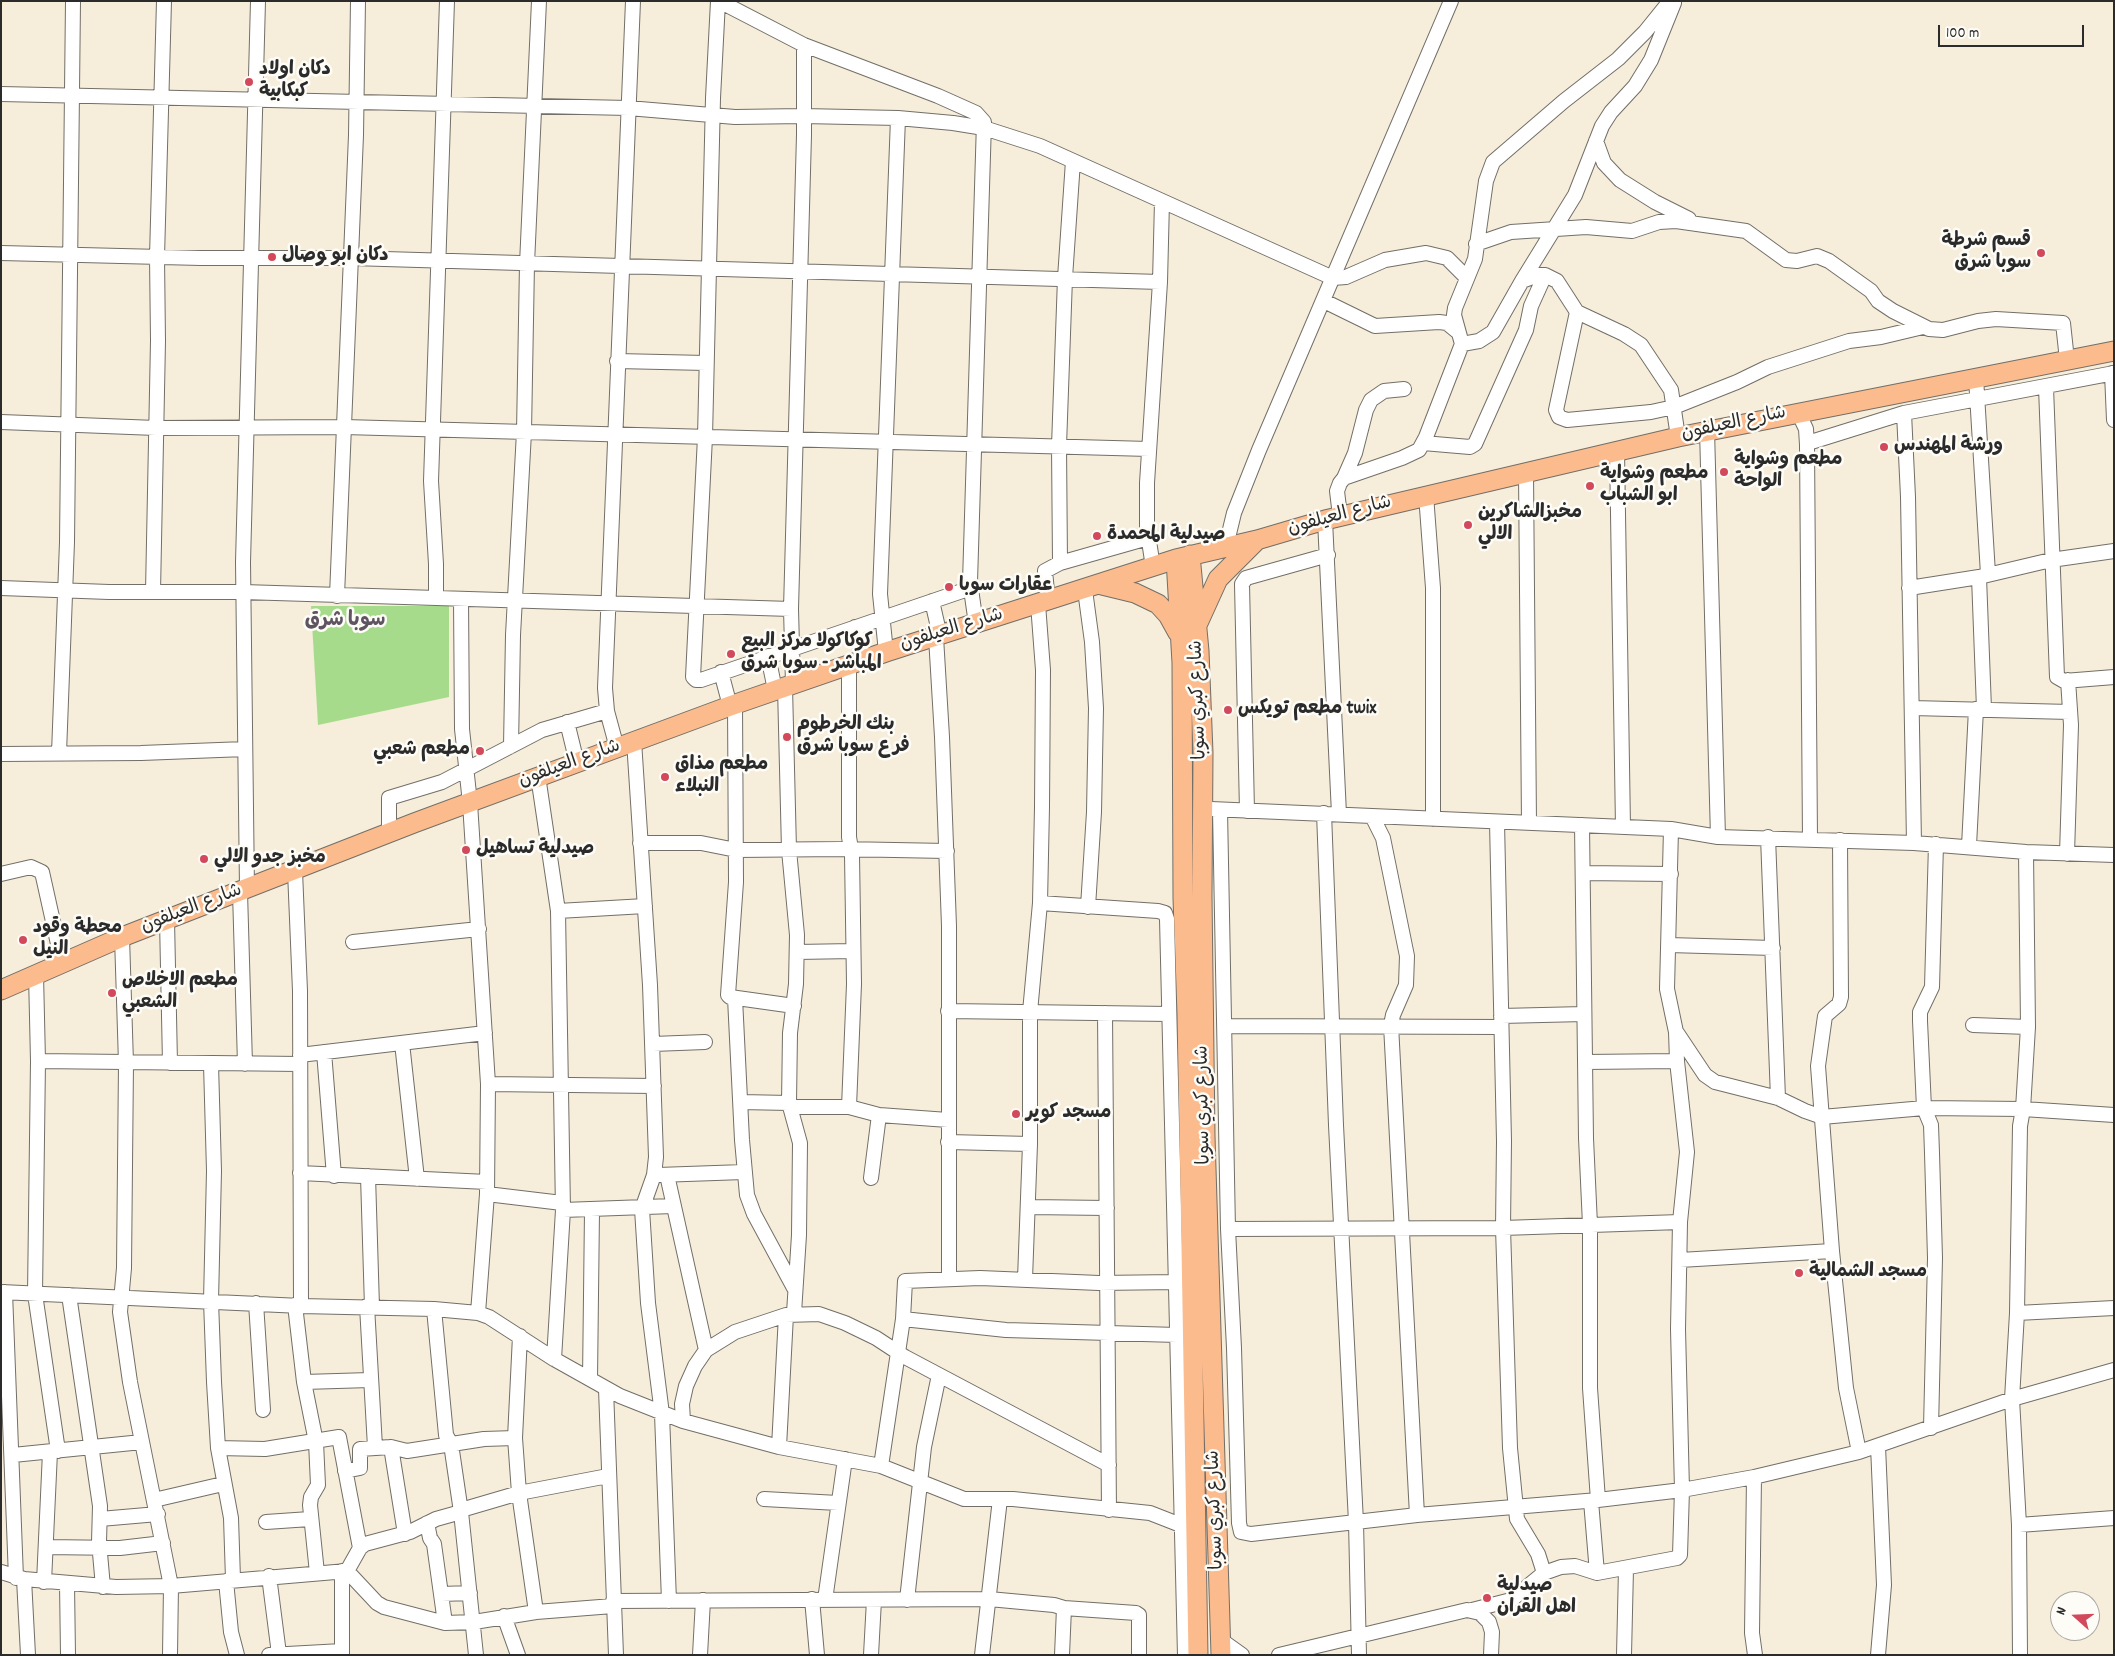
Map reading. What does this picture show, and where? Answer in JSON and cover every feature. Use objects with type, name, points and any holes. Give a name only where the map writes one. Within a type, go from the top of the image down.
[{"type":"highway","name":"شارع العيلفون","points":[[1,990],[122,937],[538,776],[856,662],[1183,557],[1257,540],[1332,518],[1426,495],[1707,430],[2114,352]]},
{"type":"highway","points":[[1197,627],[1218,579],[1257,540]]},
{"type":"highway","name":"شارع كبري سوبا","points":[[1183,557],[1197,627],[1212,809],[1202,896],[1205,1136],[1221,1647]]},
{"type":"highway","name":"شارع كبري سوبا","points":[[1183,557],[1180,637],[1183,898],[1187,1014],[1189,1528],[1198,1655]]},
{"type":"highway","points":[[1093,587],[1135,593],[1158,604],[1168,615],[1180,637]]},
{"type":"highway","points":[[1183,898],[1202,896]]},
{"type":"street","points":[[59,753],[66,590],[72,254],[73,1]]},
{"type":"street","points":[[153,592],[157,257],[163,98],[164,1]]},
{"type":"street","points":[[245,1064],[244,890],[246,750],[244,592],[258,1]]},
{"type":"street","points":[[337,596],[356,135],[358,1]]},
{"type":"street","points":[[436,598],[431,481],[447,1]]},
{"type":"street","points":[[511,746],[524,432],[527,264],[536,107],[539,1]]},
{"type":"street","points":[[633,1],[616,361],[605,688],[608,710],[626,745],[640,843],[660,1175],[673,1206],[706,1350]]},
{"type":"street","points":[[971,588],[698,680],[693,676],[705,437],[708,269],[718,1],[804,45],[867,68],[976,113],[984,122],[971,588],[976,624]]},
{"type":"street","points":[[1226,546],[1234,513],[1259,450],[1451,1]]},
{"type":"street","points":[[1344,478],[1412,454],[1423,443],[1460,338],[1454,315],[1455,308],[1475,258],[1486,181],[1493,162],[1564,101],[1618,59],[1645,32],[1670,1]]},
{"type":"street","points":[[1324,301],[1375,326],[1446,323],[1460,338],[1479,341],[1493,332],[1575,195],[1596,140],[1612,112],[1635,86],[1651,60],[1674,1]]},
{"type":"street","points":[[779,1447],[790,1314],[795,1289],[799,1235],[800,1143],[798,1130],[789,1105],[790,1034],[794,1006],[796,952],[789,850],[784,687],[792,648],[791,609],[804,116],[804,45]]},
{"type":"street","points":[[1,94],[628,108],[764,118],[804,116],[898,118],[984,128],[1040,146],[1334,278],[1346,277],[1385,260],[1426,253],[1447,258],[1467,278]]},
{"type":"street","points":[[886,652],[881,619],[880,594],[898,118]]},
{"type":"street","points":[[1596,140],[1604,163],[1620,180],[1655,202],[1695,222]]},
{"type":"street","points":[[1060,563],[1058,525],[1059,446],[1063,393],[1065,278],[1073,161]]},
{"type":"street","points":[[1153,568],[1148,538],[1146,483],[1160,282],[1162,202]]},
{"type":"street","points":[[1476,244],[1511,232],[1586,227],[1632,231],[1659,222],[1695,222],[1746,231],[1786,260],[1817,256],[1829,261],[1871,291],[1885,306],[1924,327],[1943,330],[1978,321],[1996,319],[2063,323],[2067,360]]},
{"type":"street","points":[[1,253],[157,257],[351,258],[800,273],[1065,278],[1160,282]]},
{"type":"street","points":[[1522,281],[1533,276],[1545,275],[1557,281],[1578,312],[1624,334],[1641,345],[1671,390],[1678,437]]},
{"type":"street","points":[[1423,443],[1470,447],[1475,444],[1526,330],[1531,306],[1545,275]]},
{"type":"street","points":[[1578,312],[1556,410],[1559,417],[1575,420],[1651,412],[1674,407],[1737,382],[1768,367],[1849,341],[1882,337],[1924,327]]},
{"type":"street","points":[[616,361],[706,363]]},
{"type":"street","points":[[1807,445],[1811,442],[1904,413],[2113,373],[2114,420]]},
{"type":"street","points":[[1969,846],[1980,709],[1983,576],[1976,378]]},
{"type":"street","points":[[2046,387],[2051,560],[2057,677],[2060,680],[2114,677]]},
{"type":"street","points":[[1339,814],[1328,555],[1332,518],[1337,491],[1355,453],[1366,410],[1372,400],[1384,391],[1404,389]]},
{"type":"street","points":[[1798,412],[1806,429],[1807,445],[1810,839]]},
{"type":"street","points":[[1904,413],[1908,497],[1914,843]]},
{"type":"street","points":[[1,422],[156,428],[344,427],[432,429],[1149,449]]},
{"type":"street","points":[[1707,430],[1718,837]]},
{"type":"street","points":[[1618,451],[1623,827]]},
{"type":"street","points":[[1526,473],[1530,823]]},
{"type":"street","points":[[1426,495],[1433,588],[1433,819]]},
{"type":"street","points":[[1025,1279],[1029,1207],[1030,1012],[1040,903],[1043,603],[1045,571],[1060,563],[1148,538]]},
{"type":"street","points":[[1909,588],[1983,576],[2051,560],[2114,551]]},
{"type":"street","points":[[1247,811],[1242,584],[1246,578],[1328,555]]},
{"type":"street","points":[[1088,907],[1094,812],[1096,708],[1093,587]]},
{"type":"street","points":[[1,588],[244,592],[337,596],[696,604],[791,609]]},
{"type":"street","points":[[461,599],[462,729],[470,803],[488,1084],[487,1188],[478,1313]]},
{"type":"street","points":[[932,602],[938,636],[947,851],[949,1279]]},
{"type":"street","points":[[849,1107],[854,1022],[851,849],[849,837],[856,662],[855,627]]},
{"type":"street","points":[[768,656],[784,687]]},
{"type":"street","points":[[721,672],[733,705],[736,882],[728,994],[729,997],[794,1006]]},
{"type":"street","points":[[2067,854],[2070,712],[2068,680]]},
{"type":"street","points":[[1912,708],[2070,712]]},
{"type":"street","points":[[389,833],[388,799],[442,782],[530,736],[566,722],[608,710]]},
{"type":"street","points":[[566,722],[577,763]]},
{"type":"street","points":[[1,754],[246,750]]},
{"type":"street","points":[[538,776],[558,911],[563,1207],[554,1359]]},
{"type":"street","points":[[2114,855],[2026,852],[1936,844],[1768,837],[1718,837],[1671,829],[1212,809],[1225,1026],[1228,1228],[1234,1348],[1239,1523],[1241,1532],[1251,1534],[1417,1515],[1595,1500],[1682,1490],[1754,1477],[1859,1452],[2012,1398],[2114,1370]]},
{"type":"street","points":[[1324,813],[1336,1125],[1356,1522],[1359,1655]]},
{"type":"street","points":[[1372,816],[1383,838],[1407,956],[1406,985],[1393,1014],[1391,1025],[1400,1228],[1417,1515]]},
{"type":"street","points":[[1497,822],[1503,1228],[1508,1402],[1517,1519],[1538,1554],[1544,1573]]},
{"type":"street","points":[[1582,825],[1584,1014],[1590,1225],[1590,1388],[1597,1573]]},
{"type":"street","points":[[1278,1655],[1517,1598],[1544,1573],[1571,1566],[1597,1573],[1677,1558],[1680,1555],[1682,1490],[1678,1329],[1680,1222],[1687,1152],[1677,1061],[1676,1032],[1667,989],[1671,829]]},
{"type":"street","points":[[1768,837],[1778,1098]]},
{"type":"street","points":[[1840,840],[1842,997],[1839,1004],[1825,1016],[1822,1024],[1818,1066],[1832,1251],[1846,1388],[1859,1452]]},
{"type":"street","points":[[640,843],[701,843],[736,850],[851,849],[947,851]]},
{"type":"street","points":[[1931,1428],[1935,1258],[1931,1125],[1924,1108],[1920,1012],[1932,987],[1936,844]]},
{"type":"street","points":[[2020,1655],[2019,1525],[2012,1398],[2017,1313],[2020,1126],[2023,1109],[2028,1027],[2026,852]]},
{"type":"street","points":[[1,874],[31,867],[42,872],[62,962]]},
{"type":"street","points":[[294,870],[298,918],[300,1060],[298,1306],[304,1382],[316,1442],[318,1485],[310,1500],[310,1520],[317,1573]]},
{"type":"street","points":[[1583,873],[1671,874]]},
{"type":"street","points":[[1040,903],[1165,913],[1168,919],[1177,1335],[1189,1528],[1185,1655]]},
{"type":"street","points":[[558,911],[645,906]]},
{"type":"street","points":[[167,920],[170,1063]]},
{"type":"street","points":[[353,942],[479,929]]},
{"type":"street","points":[[122,937],[126,1062],[124,1268],[120,1297],[120,1320],[171,1586],[170,1655]]},
{"type":"street","points":[[1668,945],[1773,948]]},
{"type":"street","points":[[796,952],[853,951]]},
{"type":"street","points":[[36,974],[38,1061],[36,1294],[54,1451],[44,1582]]},
{"type":"street","points":[[735,998],[744,1172],[752,1208],[795,1289]]},
{"type":"street","points":[[948,1011],[1169,1014]]},
{"type":"street","points":[[1105,1013],[1109,1510]]},
{"type":"street","points":[[1225,1026],[1333,1027],[1501,1022],[1584,1014]]},
{"type":"street","points":[[1973,1025],[2028,1027]]},
{"type":"street","points":[[1676,1032],[1704,1074],[1715,1082],[1778,1098],[1805,1111],[1822,1116],[1924,1108],[2023,1109],[2114,1115]]},
{"type":"street","points":[[38,1061],[245,1064],[300,1060],[324,1052],[486,1034]]},
{"type":"street","points":[[653,1044],[706,1042]]},
{"type":"street","points":[[402,1043],[417,1179]]},
{"type":"street","points":[[324,1052],[334,1176]]},
{"type":"street","points":[[1585,1062],[1677,1061]]},
{"type":"street","points":[[211,1064],[214,1171],[211,1301],[218,1448],[223,1484],[231,1518],[229,1580],[231,1632],[237,1655]]},
{"type":"street","points":[[488,1084],[654,1086]]},
{"type":"street","points":[[741,1102],[849,1107],[879,1115],[948,1120]]},
{"type":"street","points":[[871,1178],[879,1115]]},
{"type":"street","points":[[948,1142],[1030,1144]]},
{"type":"street","points":[[660,1175],[744,1172]]},
{"type":"street","points":[[300,1173],[417,1179],[487,1188],[563,1207],[592,1210],[673,1206]]},
{"type":"street","points":[[660,1175],[642,1209],[648,1303],[662,1414],[669,1601]]},
{"type":"street","points":[[368,1176],[370,1380],[375,1447]]},
{"type":"street","points":[[1029,1207],[1107,1208]]},
{"type":"street","points":[[590,1379],[592,1210]]},
{"type":"street","points":[[1228,1228],[1503,1228],[1680,1222]]},
{"type":"street","points":[[1680,1260],[1832,1251]]},
{"type":"street","points":[[881,1466],[903,1319],[905,1281],[1025,1279],[1108,1283],[1176,1282]]},
{"type":"street","points":[[28,1655],[20,1578],[3,1292],[298,1306],[370,1306],[478,1313],[489,1317],[554,1359],[606,1388],[662,1414],[683,1421],[779,1447],[881,1466],[921,1480],[964,1499],[1000,1499],[1150,1513],[1189,1528]]},
{"type":"street","points":[[69,1295],[92,1447],[100,1519],[100,1548],[104,1587]]},
{"type":"street","points":[[256,1303],[263,1410]]},
{"type":"street","points":[[2017,1313],[2114,1308]]},
{"type":"street","points":[[434,1309],[446,1435],[451,1444],[461,1511],[476,1655]]},
{"type":"street","points":[[683,1421],[682,1404],[686,1386],[694,1366],[706,1350],[735,1332],[790,1314],[825,1315],[876,1338],[939,1375],[1109,1465]]},
{"type":"street","points":[[903,1319],[1006,1330],[1177,1335]]},
{"type":"street","points":[[520,1336],[515,1438],[519,1492],[536,1612]]},
{"type":"street","points":[[907,1600],[924,1447],[939,1375]]},
{"type":"street","points":[[304,1382],[370,1380]]},
{"type":"street","points":[[606,1388],[616,1655]]},
{"type":"street","points":[[218,1448],[265,1449],[339,1437],[360,1548]]},
{"type":"street","points":[[346,1471],[360,1468],[360,1449],[391,1447],[408,1450],[515,1438]]},
{"type":"street","points":[[13,1455],[142,1442]]},
{"type":"street","points":[[1878,1446],[1884,1585],[1878,1655]]},
{"type":"street","points":[[391,1447],[404,1534]]},
{"type":"street","points":[[817,1655],[819,1599],[845,1459]]},
{"type":"street","points":[[270,1576],[279,1654],[342,1653],[344,1571],[360,1548],[368,1543],[404,1534],[461,1511],[519,1492],[608,1476]]},
{"type":"street","points":[[1754,1477],[1752,1633],[1755,1655]]},
{"type":"street","points":[[100,1519],[156,1507],[223,1484]]},
{"type":"street","points":[[764,1499],[838,1504]]},
{"type":"street","points":[[982,1655],[1000,1499]]},
{"type":"street","points":[[2019,1525],[2114,1518]]},
{"type":"street","points":[[266,1522],[310,1520]]},
{"type":"street","points":[[427,1524],[442,1594],[445,1623]]},
{"type":"street","points":[[46,1547],[120,1548],[163,1543]]},
{"type":"street","points":[[1624,1655],[1626,1569]]},
{"type":"street","points":[[1,1572],[20,1578],[44,1582],[104,1587],[171,1586],[344,1571],[384,1607],[445,1623],[474,1622],[504,1616],[613,1603],[703,1600],[989,1599],[1054,1605],[1064,1608],[1138,1613],[1139,1655]]},
{"type":"street","points":[[67,1584],[68,1655]]},
{"type":"street","points":[[442,1594],[470,1593]]},
{"type":"street","points":[[700,1655],[703,1600]]},
{"type":"street","points":[[871,1655],[874,1600]]},
{"type":"street","points":[[1062,1655],[1064,1608]]},
{"type":"street","points":[[1472,1610],[1483,1614],[1489,1622],[1492,1632],[1491,1655]]},
{"type":"street","points":[[504,1616],[518,1655]]},
{"type":"street","points":[[1221,1647],[1242,1655]]},
{"type":"green space","points":[[311,606],[449,606],[449,697],[318,725]]},
{"type":"place","name":"دكان اولاد كبكابية","points":[[249,82]]},
{"type":"place","name":"قسم شرطة سوبا شرق","points":[[2041,253]]},
{"type":"place","name":"دكان ابو وصال","points":[[272,257]]},
{"type":"place","name":"ورشة المهندس","points":[[1884,447]]},
{"type":"place","name":"مطعم وشواية الواحة","points":[[1724,472]]},
{"type":"place","name":"مطعم وشواية ابو الشباب","points":[[1590,486]]},
{"type":"place","name":"مخبزالشاكرين الالي","points":[[1468,525]]},
{"type":"place","name":"صيدلية المحمدة","points":[[1097,536]]},
{"type":"place","name":"عقارات سوبا","points":[[949,587]]},
{"type":"place","name":"كوكاكولا مركز البيع المباشر - سوبا شرق","points":[[731,654]]},
{"type":"place","name":"مطعم تويكس twix","points":[[1228,710]]},
{"type":"place","name":"بنك الخرطوم فرع سوبا شرق","points":[[787,737]]},
{"type":"place","name":"مطعم شعبي","points":[[480,751]]},
{"type":"place","name":"مطعم مذاق النبلاء","points":[[665,777]]},
{"type":"place","name":"صيدلية تساهيل","points":[[466,850]]},
{"type":"place","name":"مخبز جدو الالي","points":[[204,859]]},
{"type":"place","name":"محطة وقود النيل","points":[[23,940]]},
{"type":"place","name":"مطعم الاخلاص الشعبي","points":[[112,993]]},
{"type":"place","name":"مسجد كوير","points":[[1016,1114]]},
{"type":"place","name":"مسجد الشمالية","points":[[1799,1273]]},
{"type":"place","name":"صيدلية اهل القران","points":[[1487,1598]]},
{"type":"district","name":"سوبا شرق","points":[[345,622]]}]
